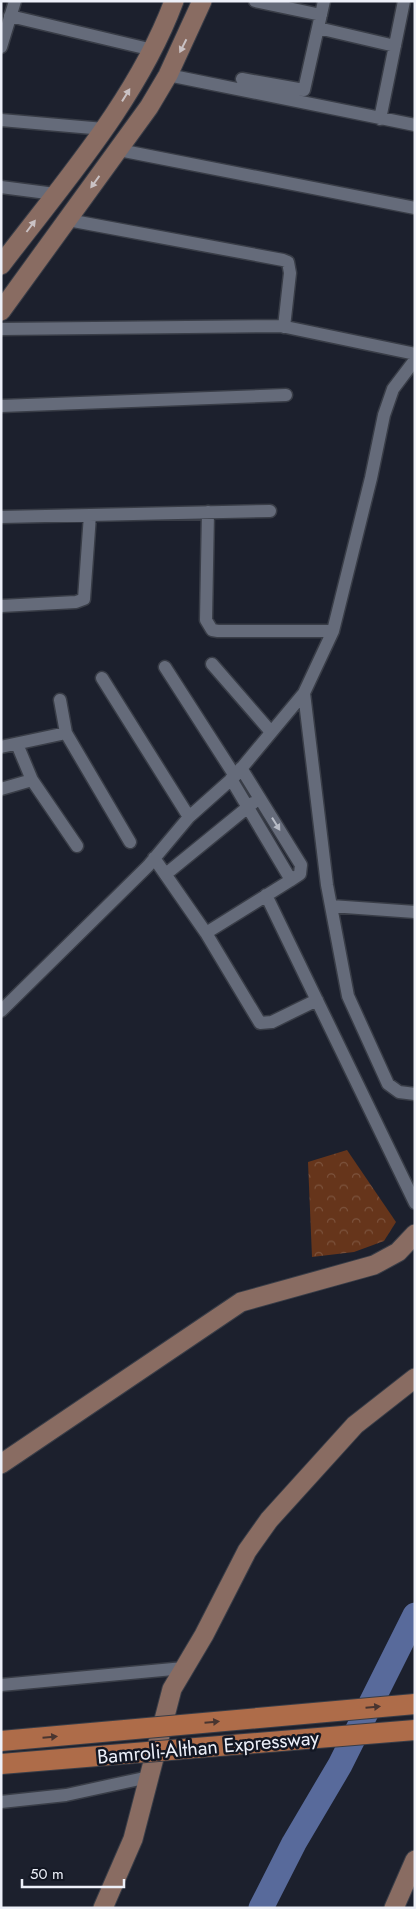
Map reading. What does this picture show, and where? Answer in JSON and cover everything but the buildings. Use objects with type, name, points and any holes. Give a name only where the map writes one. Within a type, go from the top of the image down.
[{"type":"main road","points":[[1,1741],[415,1704]]},
{"type":"main road","name":"Bamroli-Althan Expressway","points":[[1,1764],[415,1730]]},
{"type":"street","points":[[1,47],[15,1]]},
{"type":"street","points":[[5,256],[104,129],[153,50],[174,1]]},
{"type":"street","points":[[1,311],[149,107],[168,75],[202,1]]},
{"type":"street","points":[[255,1],[395,46]]},
{"type":"street","points":[[242,79],[304,90],[324,1]]},
{"type":"street","points":[[380,118],[395,46],[400,2]]},
{"type":"street","points":[[10,16],[153,50]]},
{"type":"street","points":[[168,75],[415,125]]},
{"type":"street","points":[[1,120],[104,129]]},
{"type":"street","points":[[118,150],[415,208]]},
{"type":"street","points":[[1,187],[55,194]]},
{"type":"street","points":[[68,220],[288,262],[290,273],[284,327]]},
{"type":"street","points":[[1,329],[284,327],[415,354]]},
{"type":"street","points":[[1,1011],[154,858],[189,817],[236,774],[304,693],[333,631],[371,478],[384,415],[393,389],[415,360]]},
{"type":"street","points":[[1,406],[286,395]]},
{"type":"street","points":[[1,517],[270,511]]},
{"type":"street","points":[[208,512],[206,620],[208,626],[218,631],[333,631]]},
{"type":"street","points":[[1,606],[76,602],[84,599],[90,515]]},
{"type":"street","points":[[212,664],[271,732]]},
{"type":"street","points":[[165,666],[236,774],[259,798],[301,865],[300,874],[206,933]]},
{"type":"street","points":[[102,678],[189,817]]},
{"type":"street","points":[[304,693],[331,906],[348,996],[353,1011],[388,1084],[399,1092],[415,1094]]},
{"type":"street","points":[[60,700],[66,733],[130,842]]},
{"type":"street","points":[[1,747],[66,733]]},
{"type":"street","points":[[18,744],[32,780],[77,846]]},
{"type":"street","points":[[236,774],[248,807],[291,880]]},
{"type":"street","points":[[1,789],[32,780]]},
{"type":"street","points":[[166,874],[259,798]]},
{"type":"street","points":[[154,858],[206,933],[260,1023],[272,1022],[316,1000]]},
{"type":"street","points":[[266,895],[415,1203]]},
{"type":"street","points":[[331,906],[415,912]]},
{"type":"street","points":[[1,1464],[241,1302],[374,1265],[398,1252],[415,1234]]},
{"type":"street","points":[[103,1908],[133,1839],[169,1700],[184,1668],[257,1534],[355,1425],[415,1378]]},
{"type":"street","points":[[1,1685],[184,1668]]},
{"type":"street","points":[[1,1802],[66,1795],[150,1777]]},
{"type":"street","points":[[394,1908],[415,1860]]},
{"type":"green space","points":[[347,1150],[396,1222],[384,1241],[354,1252],[312,1257],[308,1162]]},
{"type":"waterway","points":[[261,1908],[294,1843],[340,1765],[415,1615]]}]
